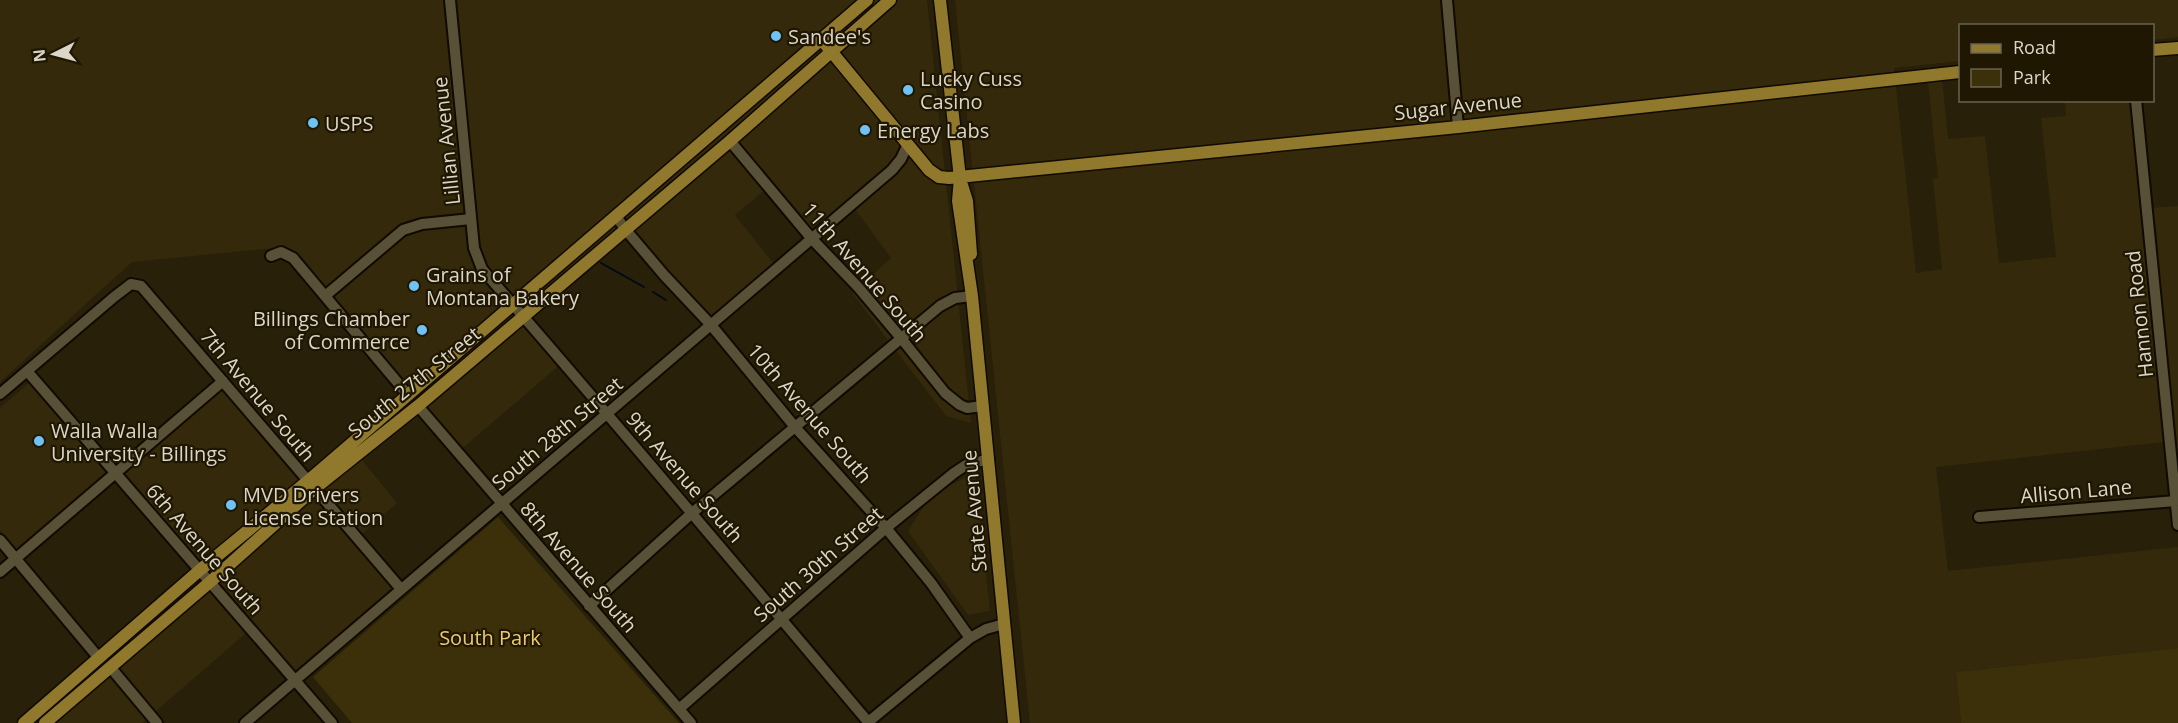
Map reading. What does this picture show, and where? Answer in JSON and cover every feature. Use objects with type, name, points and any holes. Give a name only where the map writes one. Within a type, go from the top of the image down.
[{"type":"main road","name":"South 27th Street","points":[[45,723],[210,582],[408,395],[867,0]]},
{"type":"main road","name":"South 27th Street","points":[[24,723],[200,570],[418,406],[730,141],[890,0]]},
{"type":"main road","name":"State Avenue","points":[[940,0],[960,178],[965,194],[970,231],[972,296],[1014,723]]},
{"type":"main road","points":[[821,39],[922,162],[939,177],[960,178]]},
{"type":"main road","points":[[2154,50],[2178,48]]},
{"type":"main road","name":"Sugar Avenue","points":[[960,178],[1065,165],[1458,126],[1959,72]]},
{"type":"street","name":"Lillian Avenue","points":[[450,0],[471,219]]},
{"type":"street","points":[[1447,0],[1458,126]]},
{"type":"street","name":"Hannon Road","points":[[2136,102],[2178,525]]},
{"type":"street","name":"11th Avenue South","points":[[730,141],[812,239],[901,338],[953,402],[968,408],[983,406]]},
{"type":"street","name":"South 28th Street","points":[[245,723],[892,170],[905,153],[908,144]]},
{"type":"street","name":"South 28th Street","points":[[892,170],[907,163],[922,162]]},
{"type":"street","name":"10th Avenue South","points":[[616,216],[664,275],[711,325],[795,427],[886,528],[931,582],[970,638]]},
{"type":"street","points":[[325,296],[403,230],[422,224],[471,219]]},
{"type":"street","name":"9th Avenue South","points":[[471,219],[477,260],[482,269],[783,618],[868,723]]},
{"type":"street","points":[[271,256],[281,252],[290,255],[408,395]]},
{"type":"street","name":"7th Avenue South","points":[[27,370],[131,284],[141,286],[401,589]]},
{"type":"street","points":[[589,606],[692,513],[940,306],[955,298],[972,296]]},
{"type":"street","points":[[0,394],[27,370]]},
{"type":"street","name":"6th Avenue South","points":[[27,370],[332,723]]},
{"type":"street","points":[[0,572],[223,381]]},
{"type":"street","name":"8th Avenue South","points":[[418,406],[500,504],[691,723]]},
{"type":"street","name":"South 30th Street","points":[[679,709],[886,528],[954,473],[966,465],[989,459]]},
{"type":"street","name":"Allison Lane","points":[[1979,516],[2176,501]]},
{"type":"street","points":[[0,540],[98,657]]},
{"type":"street","points":[[868,723],[970,638],[986,629],[1004,624]]},
{"type":"street","points":[[111,668],[158,723]]},
{"type":"shaded area","points":[[0,0],[927,0],[971,423],[946,416],[852,293],[891,258],[852,205],[812,239],[768,187],[735,215],[777,268],[711,325],[625,230],[523,317],[562,363],[457,453],[284,247],[132,262],[0,382]]},
{"type":"shaded area","points":[[955,0],[2178,0],[2178,37],[2154,40],[2154,24],[1959,24],[1959,61],[1894,68],[1916,273],[1942,269],[1933,179],[1938,178],[1928,82],[1942,78],[1948,139],[1985,136],[1999,263],[2056,257],[2041,118],[2066,116],[2065,102],[2129,102],[2164,442],[1936,467],[1948,571],[2178,547],[2178,648],[1956,672],[1961,723],[1030,723]]},
{"type":"shaded area","points":[[2178,206],[2178,493],[2149,208]]},
{"type":"shaded area","points":[[223,381],[314,489],[357,454],[397,503],[357,538],[401,589],[295,680],[251,629],[142,723],[44,723],[209,581],[116,473]]},
{"type":"shaded area","name":"Walla Walla University - Billings","points":[[29,383],[106,473],[17,550],[0,530],[0,408]]},
{"type":"shaded area","points":[[975,473],[990,611],[968,615],[908,531],[931,495]]},
{"type":"green space","name":"South Park","points":[[498,517],[679,723],[352,723],[313,677]]},
{"type":"green space","points":[[2178,648],[2178,723],[1961,723],[1956,672]]},
{"type":"waterway","points":[[601,263],[644,287]]},
{"type":"waterway","points":[[653,292],[666,300]]},
{"type":"place","name":"Sandee's","points":[[776,36]]},
{"type":"place","name":"Lucky Cuss Casino","points":[[908,90]]},
{"type":"place","name":"USPS","points":[[313,123]]},
{"type":"place","name":"Energy Labs","points":[[865,130]]},
{"type":"place","name":"Grains of Montana Bakery","points":[[414,286]]},
{"type":"place","name":"Billings Chamber of Commerce","points":[[422,330]]},
{"type":"place","name":"Walla Walla University - Billings","points":[[39,441]]},
{"type":"place","name":"MVD Drivers License Station","points":[[231,505]]}]
